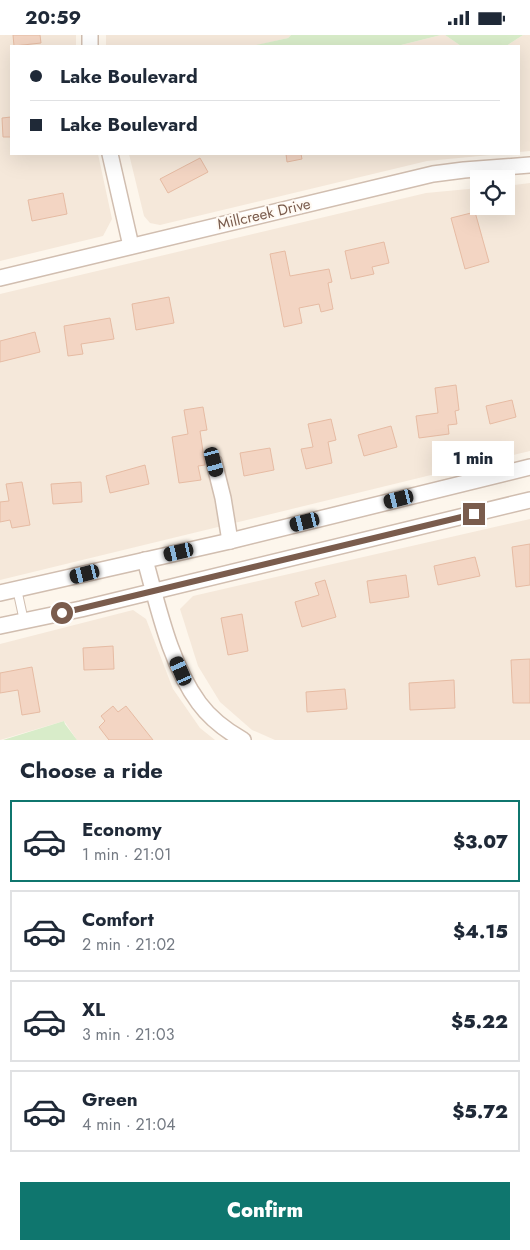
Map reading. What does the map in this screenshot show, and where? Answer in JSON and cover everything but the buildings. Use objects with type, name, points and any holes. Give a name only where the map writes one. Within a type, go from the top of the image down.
[{"type":"street","points":[[110,155],[122,214],[131,246]]},
{"type":"street","name":"Millcreek Drive","points":[[0,278],[433,174],[530,165]]},
{"type":"street","points":[[214,462],[223,498],[230,541]]},
{"type":"street","points":[[0,593],[230,541],[530,467]]},
{"type":"street","points":[[0,626],[154,591],[530,500]]},
{"type":"street","points":[[144,560],[175,657],[190,690],[211,717],[243,740]]},
{"type":"lane","points":[[17,589],[24,621]]},
{"type":"shaded area","points":[[0,35],[76,35],[76,45],[10,45],[10,155],[98,155],[112,219],[103,236],[0,261]]},
{"type":"shaded area","points":[[106,35],[291,35],[288,38],[258,45],[106,45]]},
{"type":"shaded area","points":[[445,35],[460,45],[401,45]]},
{"type":"shaded area","points":[[523,35],[530,35],[530,151],[520,152],[520,45],[508,45]]},
{"type":"shaded area","points":[[129,155],[490,155],[427,161],[160,225],[150,223],[144,216]]},
{"type":"shaded area","points":[[530,183],[530,451],[0,580],[0,294],[426,193],[470,189],[470,215],[515,215],[515,185]]},
{"type":"shaded area","points":[[530,519],[530,740],[275,740],[252,730],[220,702],[198,666],[180,609],[193,596]]},
{"type":"shaded area","points":[[133,610],[146,619],[173,689],[200,728],[215,740],[77,740],[64,721],[0,740],[0,644]]},
{"type":"green space","points":[[291,35],[441,35],[401,45],[256,45],[288,38]]},
{"type":"green space","points":[[445,35],[523,35],[508,45],[460,45]]},
{"type":"green space","points":[[64,721],[77,740],[3,740]]},
{"type":"route","points":[[62,613],[474,514]]}]
